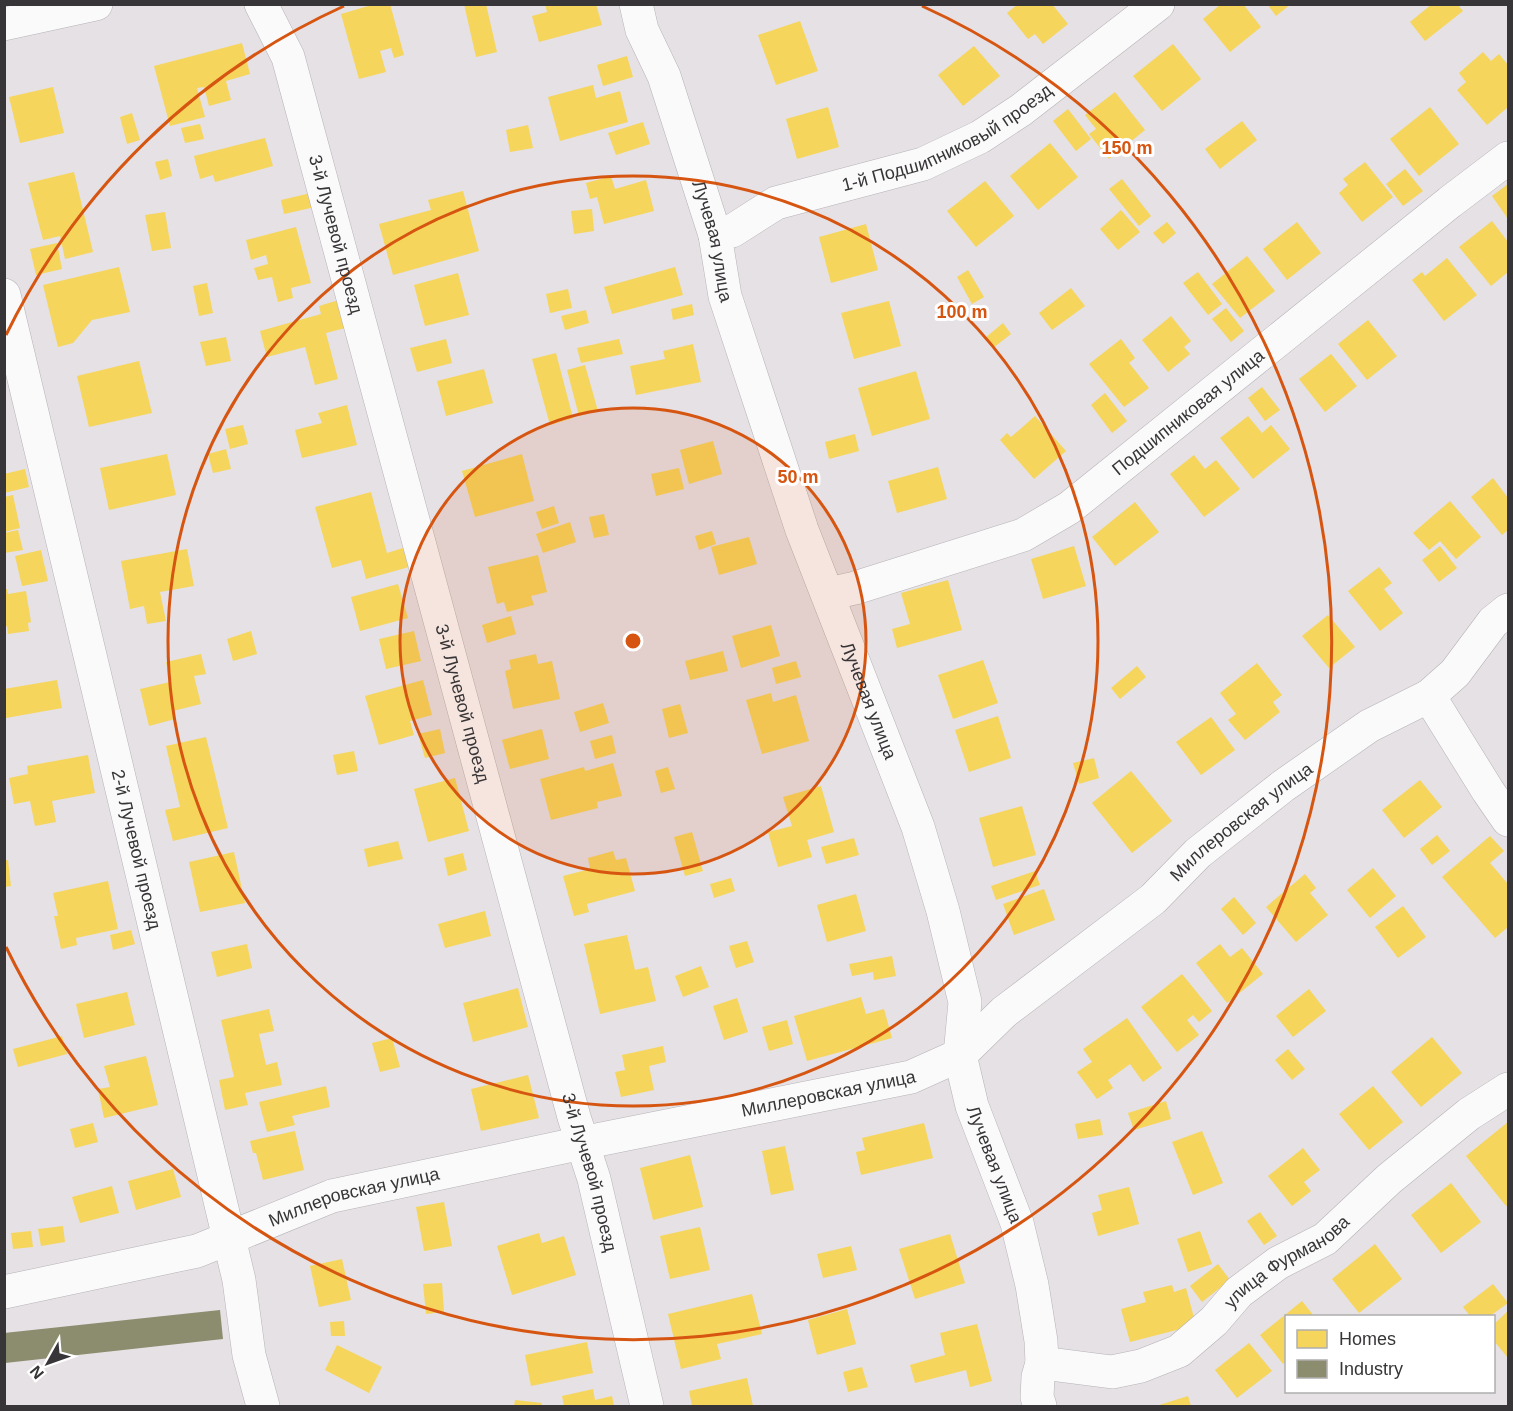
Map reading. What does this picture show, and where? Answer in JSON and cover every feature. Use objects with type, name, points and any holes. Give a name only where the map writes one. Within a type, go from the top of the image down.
[{"type":"street","points":[[4,24],[96,4]]},
{"type":"street","name":"3-й Лучевой проезд","points":[[261,4],[288,57],[582,1143],[594,1179],[648,1407]]},
{"type":"street","name":"Лучевая улица","points":[[636,4],[642,30],[664,76],[715,235],[726,296],[802,530],[918,827],[943,911],[966,1002],[960,1055],[972,1106],[1017,1223],[1032,1285],[1041,1341],[1042,1363],[1038,1377],[1037,1397],[1040,1407]]},
{"type":"street","name":"1-й Подшипниковый проезд","points":[[715,235],[732,231],[776,203],[923,164],[980,137],[1021,110],[1158,4]]},
{"type":"street","name":"Подшипниковая улица","points":[[828,594],[855,588],[1023,535],[1069,508],[1441,209],[1509,158]]},
{"type":"street","name":"2-й Лучевой проезд","points":[[4,295],[239,1280],[249,1355],[263,1407]]},
{"type":"street","name":"Миллеровская улица","points":[[4,1292],[197,1251],[332,1196],[911,1077],[960,1055],[1004,1012],[1153,899],[1198,853],[1283,786],[1369,726],[1429,696],[1455,673],[1493,622],[1509,610]]},
{"type":"street","points":[[1429,696],[1488,791],[1509,820]]},
{"type":"street","name":"улица Фурманова","points":[[1042,1363],[1112,1372],[1141,1365],[1179,1351],[1214,1322],[1239,1292],[1278,1263],[1325,1239],[1398,1172],[1469,1114],[1509,1089]]},
{"type":"building: Homes","points":[[375,4],[390,4],[404,55],[394,58],[391,48],[380,51],[386,72],[359,79],[341,14]]},
{"type":"building: Homes","points":[[464,4],[486,4],[497,52],[476,57]]},
{"type":"building: Homes","points":[[545,4],[596,4],[602,25],[539,42],[532,16],[547,12]]},
{"type":"building: Homes","points":[[1018,4],[1052,4],[1068,24],[1043,44],[1035,34],[1028,39],[1007,13]]},
{"type":"building: Homes","points":[[1221,4],[1243,4],[1261,27],[1230,52],[1203,19]]},
{"type":"building: Homes","points":[[1267,4],[1291,4],[1276,16]]},
{"type":"building: Homes","points":[[1432,4],[1457,4],[1463,11],[1425,41],[1410,22]]},
{"type":"building: Homes","points":[[800,21],[818,71],[776,85],[758,35]]},
{"type":"building: Homes","points":[[242,43],[250,74],[226,81],[231,100],[209,106],[204,87],[197,88],[205,117],[170,126],[154,66]]},
{"type":"building: Homes","points":[[1173,44],[1201,79],[1162,111],[1133,76]]},
{"type":"building: Homes","points":[[974,46],[1000,76],[963,106],[938,75]]},
{"type":"building: Homes","points":[[1483,52],[1491,61],[1499,54],[1508,65],[1508,107],[1487,125],[1457,90],[1466,82],[1459,73]]},
{"type":"building: Homes","points":[[627,56],[633,77],[603,86],[597,65]]},
{"type":"building: Homes","points":[[593,85],[596,98],[620,91],[628,122],[560,141],[548,97]]},
{"type":"building: Homes","points":[[53,87],[64,133],[20,143],[9,97]]},
{"type":"building: Homes","points":[[1115,92],[1145,130],[1109,159],[1089,134],[1096,129],[1085,115]]},
{"type":"building: Homes","points":[[828,107],[839,147],[797,159],[786,119]]},
{"type":"building: Homes","points":[[1430,107],[1459,144],[1419,176],[1390,139]]},
{"type":"building: Homes","points":[[1068,109],[1091,139],[1076,151],[1053,121]]},
{"type":"building: Homes","points":[[132,113],[140,140],[127,144],[120,117]]},
{"type":"building: Homes","points":[[1242,121],[1257,140],[1220,169],[1205,149]]},
{"type":"building: Homes","points":[[643,122],[650,144],[616,155],[608,133]]},
{"type":"building: Homes","points":[[200,124],[204,139],[185,143],[181,128]]},
{"type":"building: Homes","points":[[528,125],[533,148],[510,152],[506,130]]},
{"type":"building: Homes","points":[[265,138],[273,166],[215,182],[213,175],[200,179],[194,156]]},
{"type":"building: Homes","points":[[1050,143],[1078,177],[1038,210],[1010,176]]},
{"type":"building: Homes","points":[[168,159],[172,176],[160,180],[155,162]]},
{"type":"building: Homes","points":[[1365,162],[1393,197],[1362,222],[1339,193],[1348,185],[1343,179]]},
{"type":"building: Homes","points":[[1405,169],[1423,191],[1403,206],[1386,184]]},
{"type":"building: Homes","points":[[74,172],[93,252],[65,259],[60,236],[43,240],[28,183]]},
{"type":"building: Homes","points":[[611,176],[615,189],[646,180],[654,211],[604,224],[597,197],[590,199],[586,183]]},
{"type":"building: Homes","points":[[1122,179],[1151,216],[1139,226],[1109,189]]},
{"type":"building: Homes","points":[[985,181],[1014,216],[976,247],[947,211]]},
{"type":"building: Homes","points":[[1508,184],[1508,219],[1492,196]]},
{"type":"building: Homes","points":[[463,191],[479,251],[393,275],[379,224],[431,210],[428,200]]},
{"type":"building: Homes","points":[[311,193],[315,207],[284,214],[281,200]]},
{"type":"building: Homes","points":[[592,209],[594,231],[574,234],[571,211]]},
{"type":"building: Homes","points":[[1121,210],[1140,232],[1118,250],[1100,229]]},
{"type":"building: Homes","points":[[165,212],[171,248],[152,251],[145,215]]},
{"type":"building: Homes","points":[[1492,221],[1508,242],[1508,272],[1491,286],[1459,247]]},
{"type":"building: Homes","points":[[1167,222],[1176,233],[1163,244],[1153,233]]},
{"type":"building: Homes","points":[[1297,222],[1321,253],[1287,280],[1263,249]]},
{"type":"building: Homes","points":[[866,224],[878,270],[831,283],[819,237]]},
{"type":"building: Homes","points":[[296,227],[311,283],[291,288],[293,298],[278,302],[272,277],[258,280],[254,268],[268,264],[266,255],[251,260],[246,240]]},
{"type":"building: Homes","points":[[57,243],[62,269],[36,275],[30,249]]},
{"type":"building: Homes","points":[[1247,256],[1275,291],[1240,318],[1212,284]]},
{"type":"building: Homes","points":[[1447,258],[1477,295],[1444,321],[1412,280],[1422,272],[1425,276]]},
{"type":"building: Homes","points":[[119,267],[130,312],[92,320],[73,343],[58,347],[43,285]]},
{"type":"building: Homes","points":[[675,267],[683,295],[612,314],[604,287]]},
{"type":"building: Homes","points":[[968,270],[984,297],[972,304],[957,277]]},
{"type":"building: Homes","points":[[1198,272],[1222,304],[1208,315],[1183,283]]},
{"type":"building: Homes","points":[[458,273],[469,315],[425,326],[414,285]]},
{"type":"building: Homes","points":[[207,283],[213,313],[199,316],[193,286]]},
{"type":"building: Homes","points":[[1071,288],[1085,306],[1052,330],[1039,313]]},
{"type":"building: Homes","points":[[568,289],[572,308],[550,313],[546,294]]},
{"type":"building: Homes","points":[[342,299],[349,327],[326,333],[338,379],[315,385],[305,347],[267,357],[260,331],[321,314],[319,306]]},
{"type":"building: Homes","points":[[889,301],[901,346],[854,359],[841,313]]},
{"type":"building: Homes","points":[[692,304],[694,315],[673,320],[671,309]]},
{"type":"building: Homes","points":[[1226,308],[1244,331],[1231,342],[1212,319]]},
{"type":"building: Homes","points":[[586,310],[589,323],[565,330],[561,316]]},
{"type":"building: Homes","points":[[1171,316],[1191,341],[1184,347],[1190,354],[1168,372],[1142,340]]},
{"type":"building: Homes","points":[[1368,320],[1397,356],[1367,380],[1338,344]]},
{"type":"building: Homes","points":[[1003,323],[1011,334],[993,348],[985,338]]},
{"type":"building: Homes","points":[[226,337],[231,361],[206,366],[200,342]]},
{"type":"building: Homes","points":[[446,339],[452,363],[417,372],[410,348]]},
{"type":"building: Homes","points":[[619,339],[623,354],[581,363],[577,348]]},
{"type":"building: Homes","points":[[1121,339],[1135,358],[1129,363],[1149,388],[1124,407],[1089,364]]},
{"type":"building: Homes","points":[[693,344],[701,382],[636,395],[630,366],[665,359],[663,351]]},
{"type":"building: Homes","points":[[556,353],[573,418],[550,425],[532,359]]},
{"type":"building: Homes","points":[[1331,354],[1357,386],[1325,412],[1299,379]]},
{"type":"building: Homes","points":[[139,361],[152,413],[89,427],[77,376]]},
{"type":"building: Homes","points":[[585,365],[598,411],[579,416],[567,370]]},
{"type":"building: Homes","points":[[484,369],[493,403],[446,416],[437,381]]},
{"type":"building: Homes","points":[[916,371],[930,419],[872,436],[858,388]]},
{"type":"building: Homes","points":[[1262,387],[1280,410],[1265,421],[1248,398]]},
{"type":"building: Homes","points":[[1105,393],[1127,421],[1112,433],[1091,405]]},
{"type":"building: Homes","points":[[347,405],[357,445],[302,458],[295,430],[322,423],[318,413]]},
{"type":"building: Homes","points":[[1035,416],[1066,451],[1034,479],[1000,440],[1007,433],[1011,437]]},
{"type":"building: Homes","points":[[1248,416],[1262,433],[1271,425],[1290,449],[1253,479],[1220,438]]},
{"type":"building: Homes","points":[[243,425],[248,444],[230,449],[225,429]]},
{"type":"building: Homes","points":[[855,434],[859,451],[829,459],[825,442]]},
{"type":"building: Homes","points":[[713,441],[722,474],[689,484],[680,450]]},
{"type":"building: Homes","points":[[226,449],[231,469],[213,473],[208,454]]},
{"type":"building: Homes","points":[[167,454],[176,495],[109,510],[100,468]]},
{"type":"building: Homes","points":[[522,454],[534,501],[475,517],[462,471]]},
{"type":"building: Homes","points":[[1194,455],[1205,469],[1216,460],[1240,489],[1204,517],[1170,474]]},
{"type":"building: Homes","points":[[938,467],[947,499],[897,513],[888,481]]},
{"type":"building: Homes","points":[[679,468],[684,489],[656,496],[651,474]]},
{"type":"building: Homes","points":[[25,469],[29,487],[4,493],[4,474]]},
{"type":"building: Homes","points":[[1493,478],[1508,498],[1508,530],[1502,535],[1471,497]]},
{"type":"building: Homes","points":[[371,492],[387,553],[403,548],[409,567],[366,579],[361,560],[332,568],[315,507]]},
{"type":"building: Homes","points":[[13,495],[20,528],[4,532],[4,497]]},
{"type":"building: Homes","points":[[1450,501],[1481,537],[1456,559],[1440,541],[1429,550],[1413,533]]},
{"type":"building: Homes","points":[[1135,502],[1159,532],[1115,566],[1092,537]]},
{"type":"building: Homes","points":[[554,506],[559,523],[542,529],[536,512]]},
{"type":"building: Homes","points":[[604,514],[609,535],[594,538],[589,517]]},
{"type":"building: Homes","points":[[570,522],[576,542],[543,553],[536,534]]},
{"type":"building: Homes","points":[[18,530],[23,550],[4,553],[4,533]]},
{"type":"building: Homes","points":[[712,531],[716,544],[699,550],[695,536]]},
{"type":"building: Homes","points":[[749,537],[757,564],[719,575],[711,547]]},
{"type":"building: Homes","points":[[1074,546],[1086,586],[1043,599],[1031,559]]},
{"type":"building: Homes","points":[[1440,546],[1457,568],[1439,582],[1422,560]]},
{"type":"building: Homes","points":[[187,549],[194,586],[160,592],[166,621],[147,624],[144,606],[130,609],[121,561]]},
{"type":"building: Homes","points":[[41,550],[48,581],[22,586],[15,556]]},
{"type":"building: Homes","points":[[538,555],[547,592],[531,596],[534,605],[507,612],[504,602],[497,604],[488,567]]},
{"type":"building: Homes","points":[[1379,567],[1392,583],[1384,589],[1403,613],[1380,631],[1348,591]]},
{"type":"building: Homes","points":[[948,580],[962,630],[897,648],[892,629],[910,624],[901,593]]},
{"type":"building: Homes","points":[[398,584],[408,618],[360,631],[351,597]]},
{"type":"building: Homes","points":[[4,589],[7,589],[8,594],[26,591],[31,622],[28,623],[29,631],[8,634],[7,626],[4,627]]},
{"type":"building: Homes","points":[[1328,615],[1355,647],[1329,668],[1302,636]]},
{"type":"building: Homes","points":[[511,616],[516,634],[487,643],[482,625]]},
{"type":"building: Homes","points":[[771,625],[780,656],[741,668],[732,636]]},
{"type":"building: Homes","points":[[251,631],[257,654],[233,661],[227,639]]},
{"type":"building: Homes","points":[[414,631],[421,661],[386,669],[379,639]]},
{"type":"building: Homes","points":[[723,651],[728,671],[690,680],[685,661]]},
{"type":"building: Homes","points":[[201,654],[206,674],[194,676],[201,704],[173,711],[175,719],[149,726],[140,689],[170,682],[166,662]]},
{"type":"building: Homes","points":[[536,654],[538,664],[552,661],[560,699],[513,709],[505,671],[511,669],[509,660]]},
{"type":"building: Homes","points":[[983,660],[998,703],[953,719],[938,675]]},
{"type":"building: Homes","points":[[796,661],[801,677],[776,684],[772,668]]},
{"type":"building: Homes","points":[[1257,663],[1282,695],[1273,702],[1280,712],[1245,740],[1228,720],[1236,714],[1220,693]]},
{"type":"building: Homes","points":[[1137,666],[1146,677],[1120,699],[1111,688]]},
{"type":"building: Homes","points":[[57,680],[62,708],[6,718],[4,689]]},
{"type":"building: Homes","points":[[423,680],[432,715],[410,721],[414,735],[379,745],[365,696]]},
{"type":"building: Homes","points":[[771,693],[773,702],[796,695],[809,741],[762,754],[746,700]]},
{"type":"building: Homes","points":[[603,703],[609,723],[580,732],[574,712]]},
{"type":"building: Homes","points":[[680,704],[688,733],[669,738],[662,709]]},
{"type":"building: Homes","points":[[998,716],[1011,758],[969,772],[955,730]]},
{"type":"building: Homes","points":[[1211,717],[1235,750],[1201,775],[1176,742]]},
{"type":"building: Homes","points":[[440,729],[445,753],[425,758],[418,734]]},
{"type":"building: Homes","points":[[542,729],[549,759],[510,769],[502,740]]},
{"type":"building: Homes","points":[[612,735],[616,753],[595,759],[590,741]]},
{"type":"building: Homes","points":[[206,737],[228,828],[173,841],[165,810],[180,807],[166,746]]},
{"type":"building: Homes","points":[[354,751],[358,771],[337,775],[333,755]]},
{"type":"building: Homes","points":[[88,755],[95,793],[52,801],[56,822],[35,826],[30,801],[14,804],[9,778],[28,774],[27,766]]},
{"type":"building: Homes","points":[[1094,758],[1099,778],[1079,784],[1073,763]]},
{"type":"building: Homes","points":[[613,763],[622,796],[597,802],[598,808],[551,820],[540,779],[584,767],[585,771]]},
{"type":"building: Homes","points":[[668,767],[675,789],[661,793],[655,771]]},
{"type":"building: Homes","points":[[1131,771],[1172,821],[1132,853],[1092,803]]},
{"type":"building: Homes","points":[[455,778],[469,831],[428,842],[414,789]]},
{"type":"building: Homes","points":[[1420,780],[1442,807],[1404,838],[1382,810]]},
{"type":"building: Homes","points":[[821,786],[834,832],[807,840],[812,857],[778,867],[768,832],[792,826],[783,797]]},
{"type":"building: Homes","points":[[1022,806],[1036,855],[993,867],[979,818]]},
{"type":"building: Homes","points":[[692,832],[703,871],[685,876],[674,837]]},
{"type":"building: Homes","points":[[1437,835],[1450,851],[1432,865],[1420,849]]},
{"type":"building: Homes","points":[[1490,836],[1504,851],[1490,863],[1508,884],[1508,927],[1495,938],[1442,877]]},
{"type":"building: Homes","points":[[854,838],[859,855],[826,864],[821,847]]},
{"type":"building: Homes","points":[[398,841],[403,859],[368,867],[364,849]]},
{"type":"building: Homes","points":[[613,851],[616,860],[626,858],[635,891],[587,904],[589,912],[574,916],[563,876],[590,869],[588,858]]},
{"type":"building: Homes","points":[[234,852],[245,903],[200,912],[189,862]]},
{"type":"building: Homes","points":[[463,853],[467,870],[448,876],[444,858]]},
{"type":"building: Homes","points":[[4,860],[8,860],[11,886],[4,887]]},
{"type":"building: Homes","points":[[1373,868],[1396,896],[1370,918],[1347,890]]},
{"type":"building: Homes","points":[[1035,871],[1040,885],[996,900],[991,886]]},
{"type":"building: Homes","points":[[1305,874],[1316,888],[1310,893],[1328,915],[1296,942],[1266,907]]},
{"type":"building: Homes","points":[[731,878],[735,891],[714,898],[710,884]]},
{"type":"building: Homes","points":[[108,881],[118,929],[76,938],[77,945],[61,949],[54,916],[58,916],[53,893]]},
{"type":"building: Homes","points":[[1044,889],[1055,920],[1014,935],[1003,904]]},
{"type":"building: Homes","points":[[856,894],[866,931],[827,942],[817,905]]},
{"type":"building: Homes","points":[[1234,897],[1256,923],[1243,935],[1221,909]]},
{"type":"building: Homes","points":[[1403,906],[1426,937],[1398,958],[1375,927]]},
{"type":"building: Homes","points":[[485,911],[491,936],[445,948],[438,924]]},
{"type":"building: Homes","points":[[131,930],[135,944],[113,950],[110,935]]},
{"type":"building: Homes","points":[[627,935],[635,970],[648,967],[656,1001],[600,1014],[584,944]]},
{"type":"building: Homes","points":[[747,941],[754,962],[736,968],[729,946]]},
{"type":"building: Homes","points":[[247,944],[252,968],[217,977],[211,952]]},
{"type":"building: Homes","points":[[1220,944],[1230,957],[1242,948],[1263,974],[1227,1003],[1196,963]]},
{"type":"building: Homes","points":[[892,956],[896,976],[874,980],[873,972],[852,976],[849,964]]},
{"type":"building: Homes","points":[[701,966],[709,987],[683,997],[675,976]]},
{"type":"building: Homes","points":[[1182,974],[1212,1011],[1199,1022],[1193,1015],[1187,1020],[1199,1035],[1177,1052],[1141,1007]]},
{"type":"building: Homes","points":[[518,988],[528,1027],[473,1042],[463,1003]]},
{"type":"building: Homes","points":[[1309,989],[1326,1011],[1293,1037],[1276,1016]]},
{"type":"building: Homes","points":[[127,992],[135,1025],[84,1038],[76,1004]]},
{"type":"building: Homes","points":[[861,997],[866,1014],[884,1009],[892,1038],[807,1061],[794,1016]]},
{"type":"building: Homes","points":[[737,998],[748,1032],[724,1040],[713,1006]]},
{"type":"building: Homes","points":[[269,1009],[274,1031],[259,1034],[266,1065],[277,1062],[282,1085],[245,1093],[248,1105],[225,1110],[219,1080],[234,1077],[221,1020]]},
{"type":"building: Homes","points":[[1127,1018],[1162,1068],[1143,1082],[1130,1064],[1108,1080],[1113,1088],[1097,1099],[1077,1072],[1092,1062],[1083,1049]]},
{"type":"building: Homes","points":[[787,1020],[793,1044],[769,1051],[762,1027]]},
{"type":"building: Homes","points":[[62,1036],[67,1054],[18,1067],[13,1049]]},
{"type":"building: Homes","points":[[1432,1037],[1462,1073],[1421,1107],[1391,1072]]},
{"type":"building: Homes","points":[[392,1038],[400,1067],[380,1072],[372,1043]]},
{"type":"building: Homes","points":[[663,1046],[666,1062],[649,1066],[654,1090],[621,1097],[615,1072],[625,1070],[622,1055]]},
{"type":"building: Homes","points":[[1288,1049],[1305,1069],[1292,1080],[1275,1060]]},
{"type":"building: Homes","points":[[146,1056],[158,1105],[104,1118],[98,1089],[110,1087],[104,1066]]},
{"type":"building: Homes","points":[[528,1075],[539,1118],[481,1131],[471,1089]]},
{"type":"building: Homes","points":[[326,1086],[330,1107],[292,1116],[295,1125],[267,1132],[259,1102]]},
{"type":"building: Homes","points":[[1373,1086],[1403,1122],[1369,1150],[1339,1114]]},
{"type":"building: Homes","points":[[1166,1101],[1171,1119],[1134,1130],[1128,1113]]},
{"type":"building: Homes","points":[[1100,1119],[1103,1135],[1078,1139],[1075,1124]]},
{"type":"building: Homes","points":[[1508,1122],[1508,1205],[1506,1206],[1466,1156]]},
{"type":"building: Homes","points":[[93,1123],[98,1142],[75,1148],[70,1129]]},
{"type":"building: Homes","points":[[924,1123],[933,1158],[861,1175],[856,1152],[865,1150],[862,1138]]},
{"type":"building: Homes","points":[[295,1131],[304,1170],[263,1180],[256,1153],[253,1153],[250,1141]]},
{"type":"building: Homes","points":[[1202,1131],[1223,1183],[1193,1195],[1172,1142]]},
{"type":"building: Homes","points":[[785,1146],[794,1190],[771,1195],[762,1151]]},
{"type":"building: Homes","points":[[1303,1148],[1320,1170],[1304,1182],[1311,1191],[1292,1206],[1268,1176]]},
{"type":"building: Homes","points":[[690,1155],[703,1207],[653,1220],[640,1168]]},
{"type":"building: Homes","points":[[173,1169],[181,1197],[136,1210],[128,1181]]},
{"type":"building: Homes","points":[[1451,1183],[1481,1222],[1441,1253],[1411,1215]]},
{"type":"building: Homes","points":[[112,1186],[119,1213],[80,1223],[72,1197]]},
{"type":"building: Homes","points":[[1129,1187],[1139,1224],[1098,1236],[1092,1213],[1102,1210],[1098,1195]]},
{"type":"building: Homes","points":[[444,1202],[452,1246],[424,1251],[416,1207]]},
{"type":"building: Homes","points":[[1260,1212],[1277,1236],[1264,1245],[1247,1221]]},
{"type":"building: Homes","points":[[63,1226],[65,1242],[41,1246],[38,1229]]},
{"type":"building: Homes","points":[[700,1227],[710,1270],[670,1279],[660,1236]]},
{"type":"building: Homes","points":[[31,1231],[33,1247],[13,1249],[11,1233]]},
{"type":"building: Homes","points":[[1200,1231],[1212,1264],[1188,1272],[1177,1239]]},
{"type":"building: Homes","points":[[539,1233],[542,1243],[564,1236],[576,1275],[512,1295],[497,1246]]},
{"type":"building: Homes","points":[[950,1234],[965,1283],[915,1299],[899,1249]]},
{"type":"building: Homes","points":[[1375,1244],[1402,1279],[1359,1313],[1332,1279]]},
{"type":"building: Homes","points":[[851,1246],[857,1270],[823,1278],[817,1254]]},
{"type":"building: Homes","points":[[342,1259],[351,1300],[319,1307],[310,1266]]},
{"type":"building: Homes","points":[[1218,1264],[1230,1280],[1202,1302],[1190,1286]]},
{"type":"building: Homes","points":[[442,1283],[444,1312],[426,1314],[423,1284]]},
{"type":"building: Homes","points":[[1493,1284],[1508,1303],[1491,1315],[1469,1315],[1463,1307]]},
{"type":"building: Homes","points":[[1172,1285],[1174,1292],[1186,1288],[1196,1325],[1130,1342],[1121,1309],[1146,1302],[1143,1292]]},
{"type":"building: Homes","points":[[752,1294],[762,1334],[717,1344],[721,1359],[681,1369],[668,1314]]},
{"type":"building: Homes","points":[[1302,1301],[1313,1315],[1285,1315],[1285,1362],[1283,1364],[1260,1335]]},
{"type":"building: Homes","points":[[847,1309],[856,1344],[817,1355],[808,1320]]},
{"type":"building: Homes","points":[[1508,1311],[1508,1358],[1495,1342],[1495,1323]]},
{"type":"building: Homes","points":[[344,1321],[345,1336],[331,1336],[330,1322]]},
{"type":"building: Homes","points":[[977,1324],[992,1381],[970,1387],[966,1370],[915,1383],[910,1365],[945,1355],[940,1333]]},
{"type":"building: Homes","points":[[587,1342],[593,1373],[531,1386],[525,1355]]},
{"type":"building: Homes","points":[[1249,1343],[1272,1371],[1237,1398],[1215,1370]]},
{"type":"building: Homes","points":[[337,1345],[382,1367],[369,1393],[325,1370]]},
{"type":"building: Homes","points":[[862,1367],[868,1387],[848,1392],[843,1372]]},
{"type":"building: Homes","points":[[747,1378],[753,1406],[692,1406],[689,1391]]},
{"type":"building: Homes","points":[[593,1389],[595,1400],[612,1396],[614,1406],[564,1406],[562,1396]]},
{"type":"building: Homes","points":[[1188,1396],[1191,1406],[1156,1406]]},
{"type":"building: Homes","points":[[515,1400],[542,1403],[541,1406],[514,1406]]},
{"type":"building: Industry","points":[[220,1310],[223,1339],[5,1363],[4,1333]]}]
